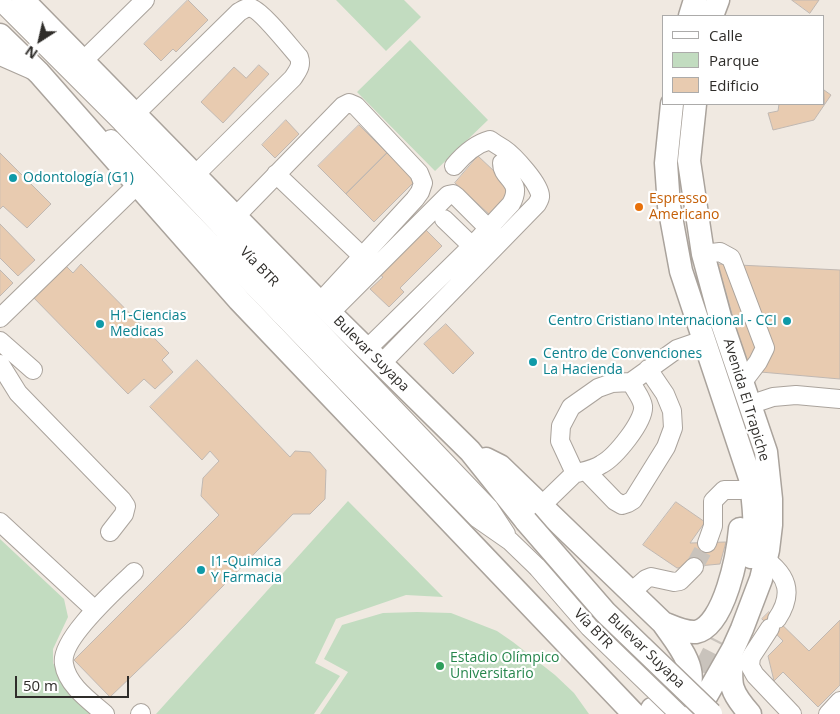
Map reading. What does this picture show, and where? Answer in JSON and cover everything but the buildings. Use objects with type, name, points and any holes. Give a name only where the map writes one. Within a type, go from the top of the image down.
[{"type":"main road","name":"Bulevar Suyapa","points":[[23,0],[325,308],[533,514],[606,612],[711,714]]},
{"type":"main road","points":[[690,15],[695,0]]},
{"type":"main road","points":[[712,15],[718,0]]},
{"type":"main road","points":[[0,35],[40,73],[239,300],[580,658],[649,712],[674,706],[686,696],[690,687],[691,676],[685,656],[663,623],[630,593],[533,514]]},
{"type":"main road","name":"Avenida El Trapiche","points":[[672,105],[666,164],[669,206],[681,271],[750,478],[755,529],[746,581],[726,644],[696,714]]},
{"type":"main road","name":"Avenida El Trapiche","points":[[695,105],[689,161],[703,254],[720,317],[766,452],[771,499],[771,525],[761,579],[742,629],[726,644]]},
{"type":"main road","points":[[681,271],[706,317],[733,398],[742,405],[749,405]]},
{"type":"main road","points":[[663,623],[686,631],[696,632],[704,629],[711,622],[724,601],[734,570],[741,519],[741,490],[732,426]]},
{"type":"main road","points":[[726,644],[732,690],[737,700],[750,714]]},
{"type":"street","points":[[83,61],[145,0]]},
{"type":"street","name":"Vía BTR","points":[[0,1],[121,122],[489,508],[510,541]]},
{"type":"street","points":[[135,114],[239,12],[245,8],[251,8],[262,16],[299,57],[300,69],[196,175]]},
{"type":"street","name":"Vía BTR","points":[[0,35],[32,57],[477,518],[510,541],[537,567],[589,627],[679,714]]},
{"type":"street","points":[[0,56],[40,73]]},
{"type":"street","points":[[236,216],[343,106],[350,102],[356,106],[419,174],[423,182],[420,192],[415,199],[362,256],[325,308]]},
{"type":"street","points":[[374,356],[501,241],[537,204],[541,196],[532,179],[505,150],[490,140],[482,142],[463,155],[454,166]]},
{"type":"street","points":[[374,356],[511,204],[514,199],[515,188],[502,167],[502,163],[512,158]]},
{"type":"street","points":[[276,174],[362,256]]},
{"type":"street","points":[[0,337],[4,332],[4,327],[0,319],[137,185]]},
{"type":"street","points":[[325,308],[448,195],[453,194],[458,197],[501,241]]},
{"type":"street","points":[[514,199],[533,208]]},
{"type":"street","points":[[444,219],[472,246]]},
{"type":"street","points":[[732,242],[734,264]]},
{"type":"street","points":[[703,254],[720,252],[731,258],[765,348],[758,362],[742,383]]},
{"type":"street","points":[[648,369],[665,394],[672,411],[674,428],[666,447],[633,500],[622,505],[580,472],[573,469],[560,441],[561,426],[566,415],[571,407],[598,388],[631,382],[648,369],[677,349],[703,340]]},
{"type":"street","points":[[0,342],[32,370]]},
{"type":"street","points":[[0,364],[18,394],[126,506],[124,514],[110,532]]},
{"type":"street","points":[[533,514],[580,472],[602,464],[614,454],[638,423],[643,405],[631,382]]},
{"type":"street","points":[[749,405],[796,394],[840,399]]},
{"type":"street","points":[[707,543],[713,526],[713,501],[724,490],[741,490]]},
{"type":"street","points":[[0,522],[95,610]]},
{"type":"street","points":[[766,560],[773,565],[787,584],[787,597],[784,609],[751,657],[750,666],[755,675],[792,714]]},
{"type":"street","points":[[630,593],[651,577],[674,582],[680,581],[694,567]]},
{"type":"street","points":[[104,714],[81,694],[69,678],[63,664],[65,651],[74,636],[95,610],[134,572]]},
{"type":"street","points":[[828,714],[840,702]]},
{"type":"green space","points":[[336,0],[404,0],[421,17],[386,51]]},
{"type":"green space","points":[[410,40],[488,120],[435,171],[357,92]]},
{"type":"green space","points":[[348,501],[443,597],[406,595],[336,619],[315,663],[340,676],[314,714],[156,714]]},
{"type":"green space","points":[[0,539],[64,599],[68,617],[53,649],[53,663],[65,684],[82,706],[91,714],[0,714]]},
{"type":"green space","name":"Estadio Olímpico Universitario","points":[[383,613],[451,613],[497,631],[555,675],[574,693],[589,714],[320,714],[348,672],[324,659],[342,625]]},
{"type":"tunnel","points":[[694,567],[707,543]]},
{"type":"tunnel","points":[[691,703],[696,686],[719,641]]},
{"type":"place","name":"Odontología (G1)","points":[[13,178]]},
{"type":"place","name":"Espresso Americano","points":[[639,207]]},
{"type":"place","name":"Centro Cristiano Internacional - CCI","points":[[787,321]]},
{"type":"place","name":"H1-Ciencias Medicas","points":[[100,324]]},
{"type":"place","name":"Centro de Convenciones La Hacienda","points":[[533,362]]},
{"type":"place","name":"I1-Quimica Y Farmacia","points":[[201,570]]},
{"type":"place","name":"Estadio Olímpico Universitario","points":[[440,666]]}]
